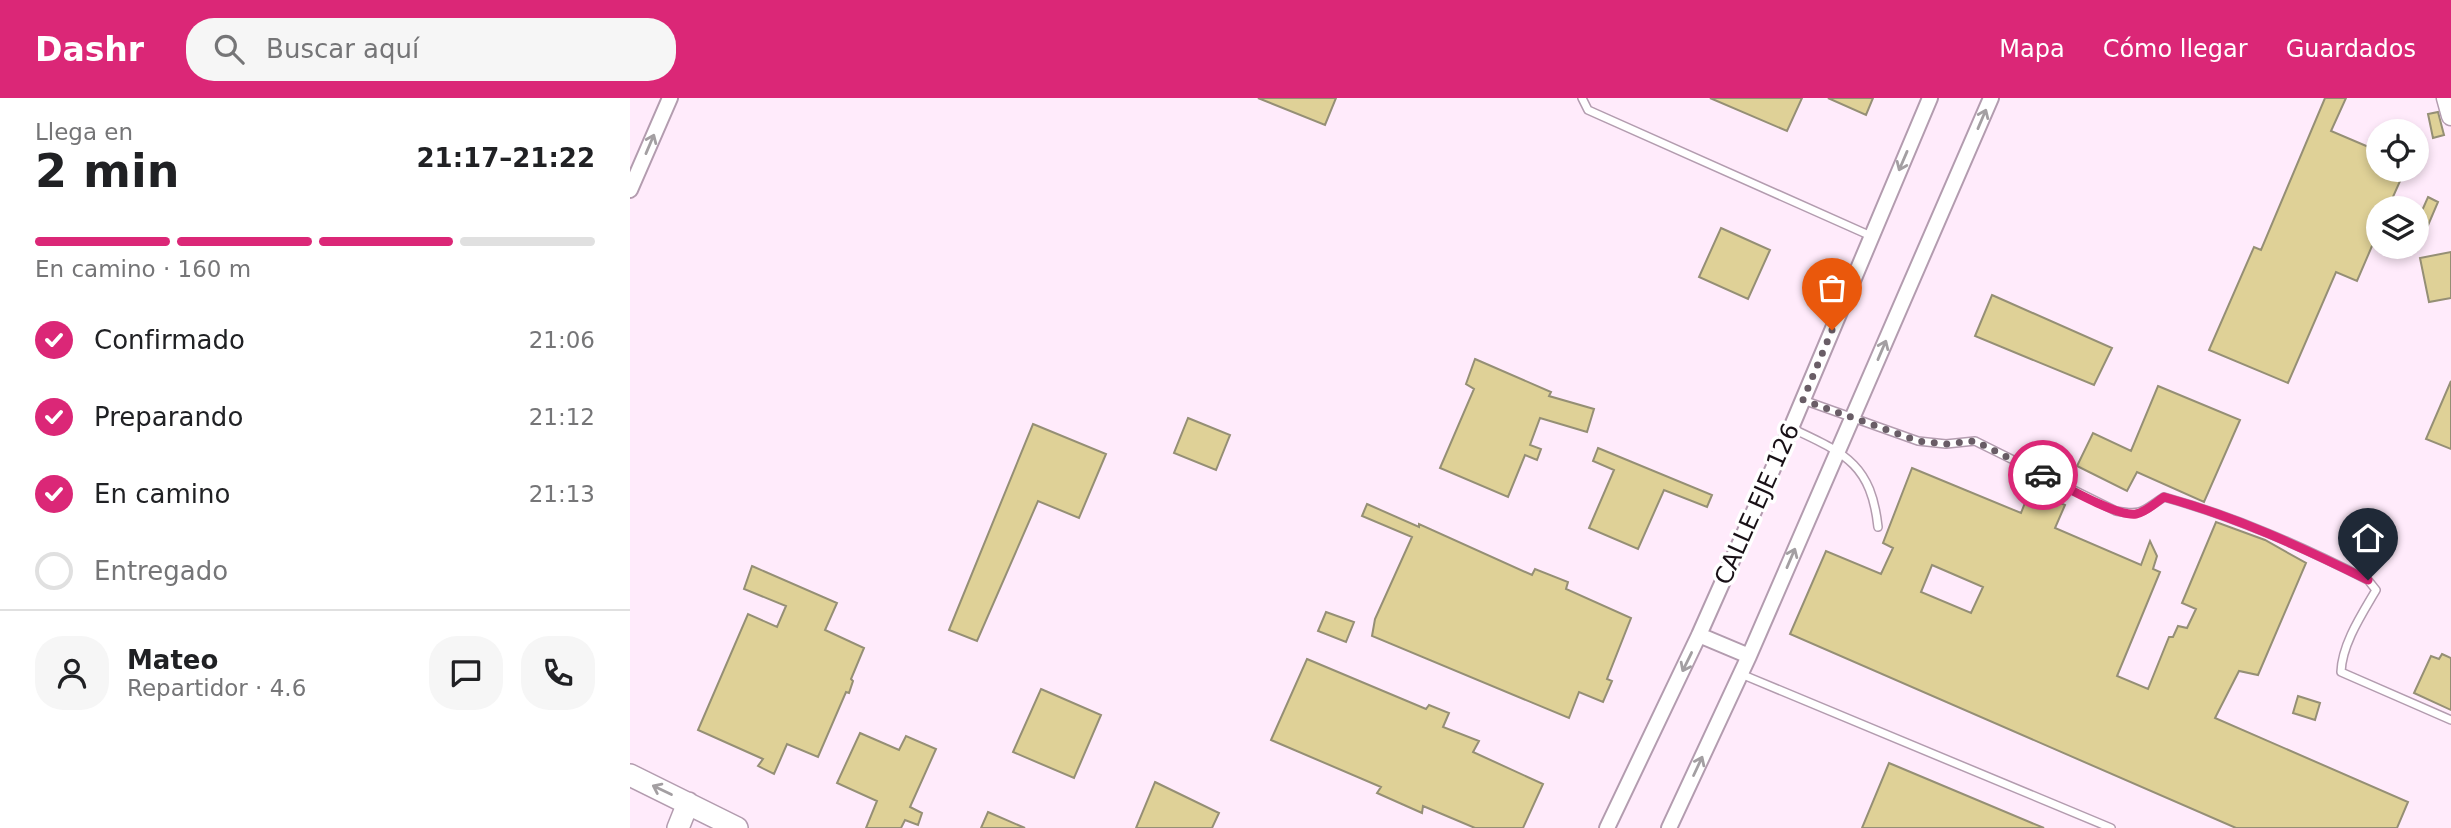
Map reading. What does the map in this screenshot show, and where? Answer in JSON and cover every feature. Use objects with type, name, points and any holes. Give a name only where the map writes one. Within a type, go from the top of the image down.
[{"type":"main road","points":[[630,775],[737,828]]},
{"type":"main road","points":[[678,828],[688,803]]},
{"type":"street","points":[[630,190],[670,98]]},
{"type":"street","name":"CALLE EJE 126","points":[[1607,828],[1699,635],[1791,428],[1930,98]]},
{"type":"street","points":[[1669,828],[1749,656],[1991,98]]},
{"type":"street","points":[[2446,98],[2451,116]]},
{"type":"street","points":[[1699,635],[1749,656]]},
{"type":"lane","points":[[1583,98],[1588,110],[1871,236]]},
{"type":"lane","points":[[1803,400],[1918,441],[1946,444],[1975,441],[2116,511],[2134,514],[2147,510],[2164,497],[2202,507],[2288,540],[2368,580],[2376,590],[2357,624],[2341,662],[2341,672],[2451,720]]},
{"type":"lane","points":[[1791,428],[1837,450],[1855,463],[1875,503],[1878,527]]},
{"type":"lane","points":[[1741,674],[2111,828]]},
{"type":"building","points":[[1258,98],[1336,98],[1325,125]]},
{"type":"building","points":[[1710,98],[1802,98],[1787,131]]},
{"type":"building","points":[[1828,98],[1873,98],[1866,115]]},
{"type":"building","points":[[2325,98],[2346,98],[2331,131],[2366,146],[2366,182],[2400,182],[2393,196],[2366,196],[2366,259],[2357,281],[2336,272],[2288,383],[2209,350],[2254,247],[2261,250]]},
{"type":"building","points":[[2438,112],[2444,135],[2433,138],[2428,114]]},
{"type":"building","points":[[2429,198],[2438,202],[2429,223]]},
{"type":"building","points":[[1721,228],[1770,250],[1748,299],[1699,277]]},
{"type":"building","points":[[2451,252],[2451,298],[2429,302],[2420,259],[2429,259],[2429,256]]},
{"type":"building","points":[[1992,295],[2112,348],[2094,385],[1975,336]]},
{"type":"building","points":[[1475,359],[1551,392],[1549,396],[1594,409],[1587,432],[1540,418],[1530,445],[1541,449],[1537,460],[1525,455],[1508,497],[1440,468],[1474,389],[1466,384]]},
{"type":"building","points":[[2451,381],[2451,449],[2426,439]]},
{"type":"building","points":[[2158,386],[2240,420],[2204,502],[2137,472],[2127,491],[2077,466],[2093,433],[2131,451]]},
{"type":"building","points":[[1188,418],[1230,435],[1216,470],[1174,453]]},
{"type":"building","points":[[1033,424],[1106,454],[1079,518],[1038,501],[977,641],[949,630]]},
{"type":"building","points":[[1598,448],[1712,495],[1707,507],[1664,490],[1638,549],[1589,528],[1614,470],[1593,461]]},
{"type":"building","points":[[1912,468],[2021,513],[2030,490],[2065,505],[2055,528],[2141,565],[2150,541],[2157,556],[2153,569],[2160,572],[2117,676],[2148,689],[2169,637],[2173,637],[2178,626],[2187,628],[2196,609],[2182,603],[2216,522],[2265,540],[2306,563],[2258,675],[2239,671],[2215,718],[2408,802],[2397,828],[2236,828],[1790,634],[1826,551],[1881,574],[1893,548],[1883,543]],"holes":[[[1932,565],[1983,587],[1971,613],[1921,592]]]},
{"type":"building","points":[[1367,504],[1419,527],[1419,524],[1532,575],[1535,569],[1568,582],[1566,589],[1631,618],[1607,679],[1612,681],[1603,702],[1579,692],[1569,718],[1372,636],[1375,619],[1412,537],[1362,516]]},
{"type":"building","points":[[752,566],[837,603],[825,630],[864,648],[851,679],[853,681],[849,693],[846,692],[818,757],[787,744],[774,774],[758,766],[763,759],[698,730],[748,614],[777,627],[786,606],[744,589]]},
{"type":"building","points":[[1326,612],[1354,622],[1346,642],[1318,631]]},
{"type":"building","points":[[2442,654],[2451,658],[2451,710],[2414,693],[2431,656],[2439,659]]},
{"type":"building","points":[[1307,659],[1426,709],[1429,705],[1449,713],[1443,727],[1479,741],[1473,752],[1543,784],[1523,828],[1475,828],[1423,806],[1422,813],[1377,793],[1381,787],[1271,740]]},
{"type":"building","points":[[1041,689],[1101,715],[1074,778],[1013,752]]},
{"type":"building","points":[[2298,696],[2320,703],[2315,720],[2293,713]]},
{"type":"building","points":[[860,733],[899,750],[906,736],[936,749],[910,807],[922,813],[918,825],[905,820],[901,828],[866,828],[877,801],[837,783]]},
{"type":"building","points":[[1889,763],[2044,828],[1862,828]]},
{"type":"building","points":[[1155,782],[1219,813],[1212,828],[1136,828]]},
{"type":"building","points":[[988,812],[1025,828],[981,828]]},
{"type":"way so far","points":[[1832,330],[1803,400],[1918,441],[1946,444],[1975,441],[2043,475]]},
{"type":"route","points":[[2043,475],[2116,511],[2134,514],[2147,510],[2164,497],[2202,507],[2288,540],[2368,580]]}]
